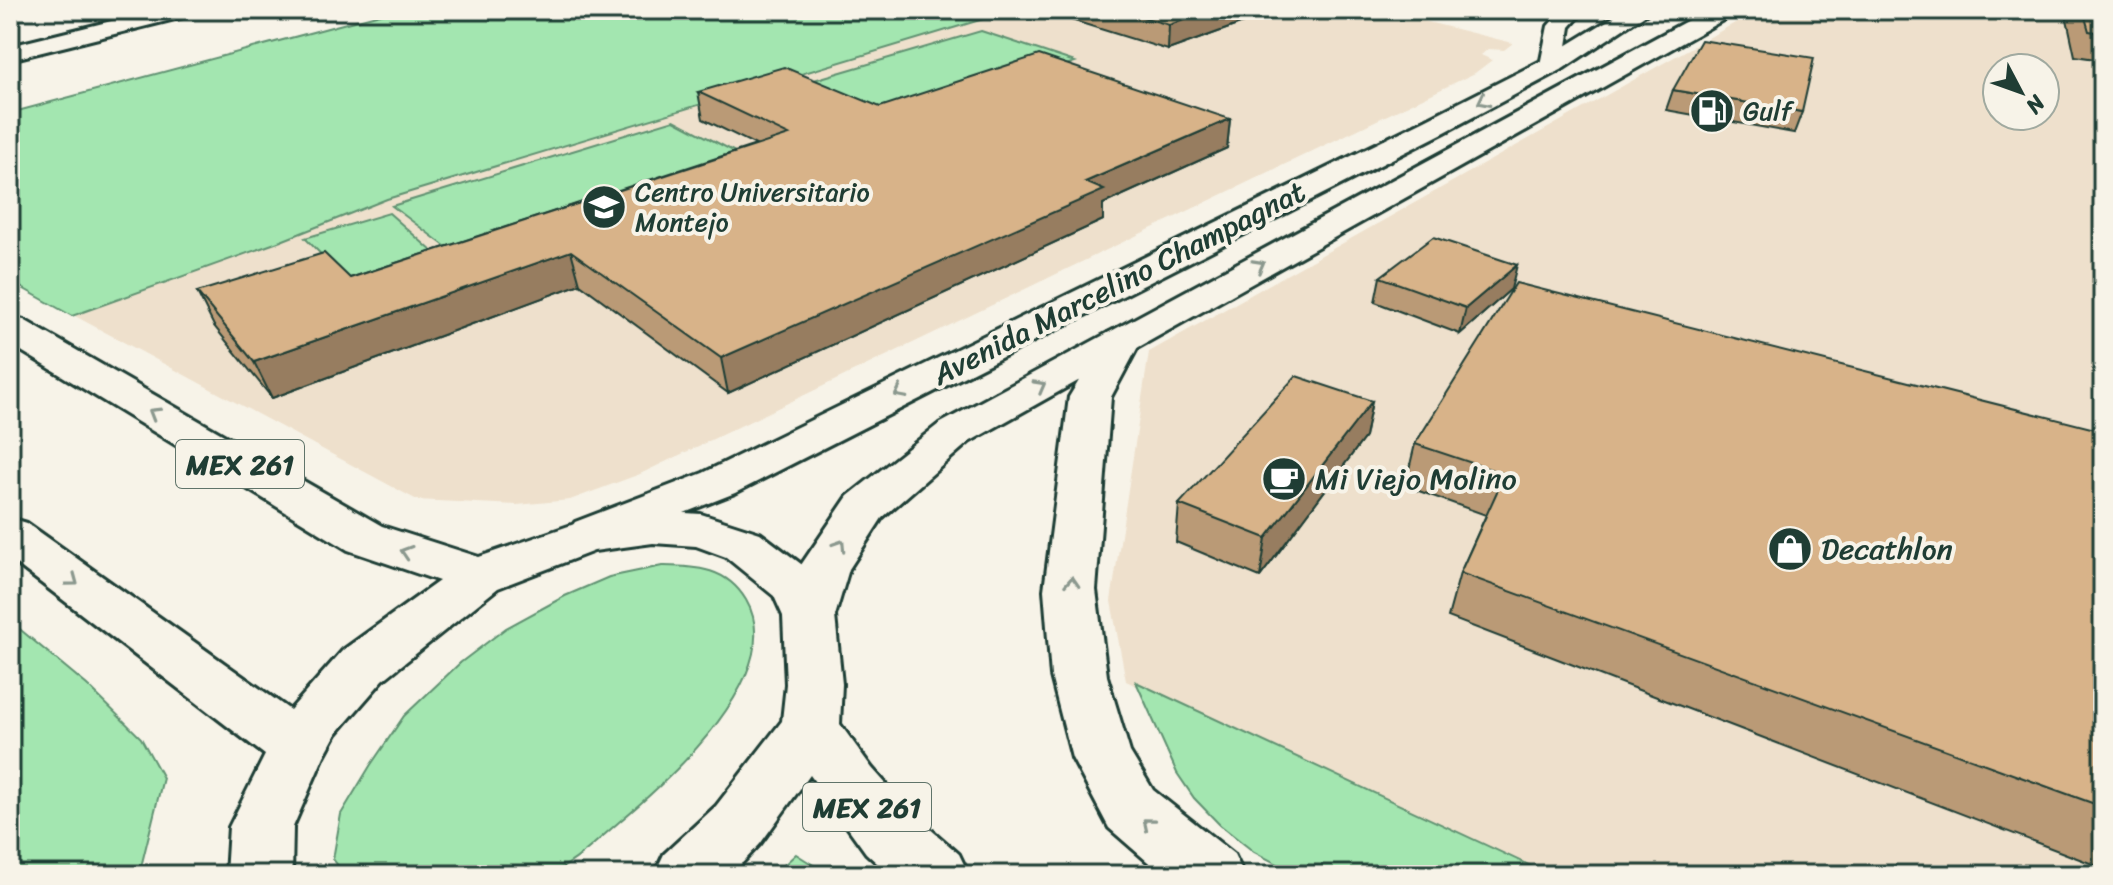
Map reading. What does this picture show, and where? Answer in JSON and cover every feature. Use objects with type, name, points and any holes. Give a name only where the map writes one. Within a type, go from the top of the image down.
[{"type":"main road","points":[[10,53],[183,10]]},
{"type":"main road","points":[[1574,10],[1559,26],[1552,65],[1601,76]]},
{"type":"main road","name":"Avenida Marcelino Champagnat","points":[[809,616],[824,568],[865,507],[954,433],[1724,10]]},
{"type":"main road","points":[[1632,16],[1676,34]]},
{"type":"main road","name":"Avenida Marcelino Champagnat","points":[[586,536],[719,483],[1552,65],[1632,16]]},
{"type":"main road","name":"MEX 261","points":[[10,328],[365,538],[480,576]]},
{"type":"main road","points":[[1122,341],[1090,397],[1070,590],[1079,676],[1102,758],[1131,809],[1211,875]]},
{"type":"main road","points":[[259,875],[261,827],[298,747],[316,718],[363,665],[480,576],[586,536],[653,527],[701,530],[743,545],[795,586],[809,616],[814,684],[811,728],[738,825],[687,875]]},
{"type":"main road","points":[[10,534],[298,747]]},
{"type":"main road","name":"MEX 261","points":[[811,728],[850,786],[889,833],[936,875]]},
{"type":"shaded area","name":"Centro Universitario Montejo","points":[[395,10],[1379,10],[1513,43],[1504,50],[1488,49],[1481,55],[1492,60],[1475,73],[640,474],[570,500],[517,505],[417,500],[10,281],[10,113]]},
{"type":"shaded area","points":[[1758,10],[2103,10],[2103,875],[1533,875],[1126,681],[1111,601],[1149,352]]},
{"type":"green space","points":[[395,10],[1013,10],[387,199],[281,241],[72,316],[10,281],[10,113]]},
{"type":"green space","points":[[981,31],[1075,62],[887,124],[797,85]]},
{"type":"green space","points":[[674,120],[758,164],[466,262],[392,206]]},
{"type":"green space","points":[[389,213],[459,275],[371,305],[305,238]]},
{"type":"green space","points":[[662,566],[699,568],[729,581],[746,600],[755,629],[751,660],[738,691],[717,723],[666,780],[584,852],[555,872],[545,875],[345,875],[333,859],[341,814],[404,716],[460,663],[506,628],[565,596],[609,577]]},
{"type":"green space","points":[[10,621],[87,685],[141,738],[163,778],[139,875],[10,875]]},
{"type":"green space","points":[[1136,682],[1550,875],[1299,875],[1254,852],[1220,825],[1194,798],[1177,773]]},
{"type":"green space","points":[[796,854],[829,875],[773,875]]},
{"type":"building","points":[[1119,10],[1213,10],[1169,25]]},
{"type":"building","points":[[2083,10],[2103,10],[2103,33],[2089,31]]},
{"type":"building","points":[[1701,40],[1814,58],[1802,112],[1673,90]]},
{"type":"building","points":[[1039,55],[1230,119],[1085,182],[1104,190],[721,358],[571,251],[254,362],[197,292],[324,253],[350,278],[789,135],[698,92],[784,67],[880,107]]},
{"type":"building","points":[[1433,237],[1517,265],[1466,308],[1380,277]]},
{"type":"building","name":"Decathlon","points":[[1516,283],[2103,431],[2103,807],[1460,573],[1505,474],[1415,444]]},
{"type":"building","points":[[1296,376],[1372,401],[1266,538],[1179,504]]},
{"type":"place","name":"Gulf","points":[[1712,111]]},
{"type":"place","name":"Centro Universitario Montejo","points":[[604,207]]},
{"type":"place","name":"Mi Viejo Molino","points":[[1284,479]]},
{"type":"place","name":"Decathlon","points":[[1790,549]]}]
